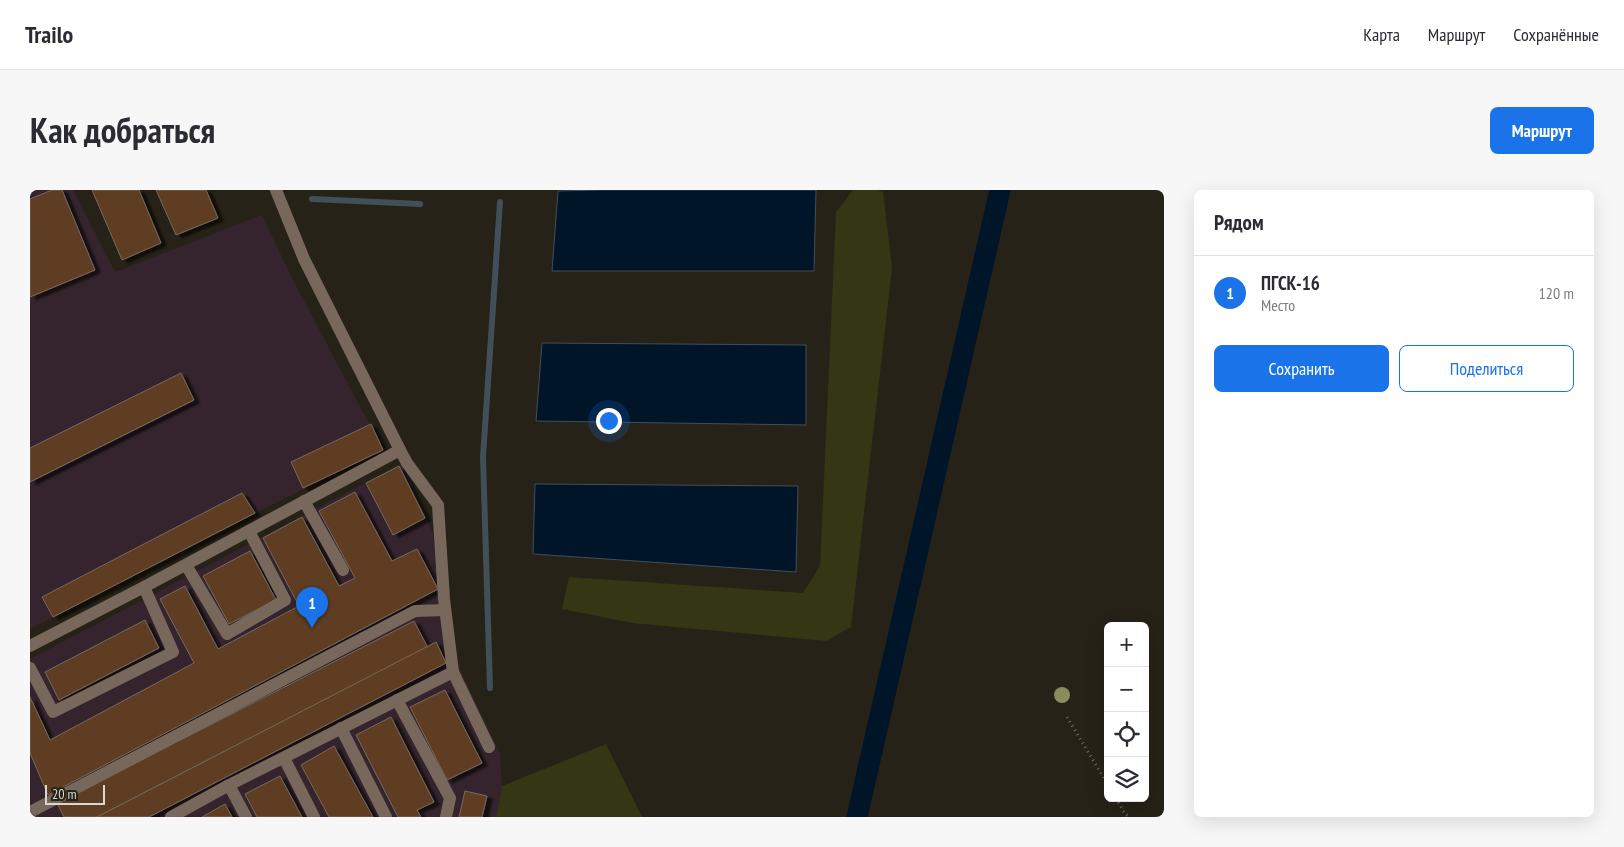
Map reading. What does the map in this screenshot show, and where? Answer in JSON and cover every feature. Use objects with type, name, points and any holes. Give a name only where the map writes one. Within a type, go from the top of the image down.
[{"type":"lane","points":[[276,190],[304,259],[400,450],[407,463],[438,505],[445,610],[453,672],[489,747]]},
{"type":"lane","points":[[30,646],[400,450]]},
{"type":"lane","points":[[304,501],[342,570]]},
{"type":"lane","points":[[186,565],[227,634],[285,600],[249,531]]},
{"type":"lane","points":[[30,668],[53,712],[173,652],[144,587]]},
{"type":"lane","points":[[34,809],[415,611],[445,610]]},
{"type":"lane","points":[[174,816],[229,785],[453,672]]},
{"type":"lane","points":[[397,700],[450,798],[446,817]]},
{"type":"lane","points":[[340,728],[386,817]]},
{"type":"lane","points":[[284,758],[314,817]]},
{"type":"lane","points":[[229,785],[246,817]]},
{"type":"path","points":[[1067,717],[1104,778]]},
{"type":"path","points":[[1118,802],[1125,814],[1130,817]]},
{"type":"shaded area","points":[[30,190],[73,190],[115,272],[262,215],[290,274],[383,450],[255,513],[30,629]]},
{"type":"shaded area","points":[[853,190],[877,190],[883,192],[892,268],[851,627],[826,641],[632,623],[562,609],[569,577],[803,593],[820,566],[836,212]]},
{"type":"shaded area","points":[[403,463],[433,534],[445,638],[500,753],[502,786],[496,817],[30,817],[30,659]]},
{"type":"shaded area","points":[[606,744],[642,817],[496,817],[502,786]]},
{"type":"water","points":[[816,190],[814,271],[552,271],[558,191]]},
{"type":"water","points":[[542,343],[806,345],[806,425],[536,421]]},
{"type":"water","points":[[535,484],[798,486],[796,572],[533,554]]},
{"type":"building","points":[[52,190],[62,190],[95,270],[30,297],[30,199]]},
{"type":"building","points":[[92,190],[139,190],[161,243],[122,260]]},
{"type":"building","points":[[156,190],[206,190],[218,218],[176,235]]},
{"type":"building","points":[[181,373],[194,400],[30,482],[30,448]]},
{"type":"building","points":[[371,424],[383,450],[303,488],[291,462]]},
{"type":"building","points":[[399,466],[425,518],[393,535],[366,483]]},
{"type":"building","points":[[355,492],[392,561],[417,549],[438,589],[48,795],[30,753],[30,697],[50,740],[194,663],[160,599],[185,586],[218,649],[299,606],[263,538],[302,517],[339,586],[355,578],[319,511]]},
{"type":"building","points":[[242,493],[255,513],[53,617],[42,597]]},
{"type":"building","points":[[250,551],[276,600],[229,624],[203,576]]},
{"type":"building","points":[[145,620],[159,648],[59,700],[45,672]]},
{"type":"building","points":[[414,621],[428,648],[97,817],[64,817],[57,803]]},
{"type":"building","points":[[436,642],[446,663],[149,817],[97,817]]},
{"type":"building","points":[[445,690],[482,763],[447,780],[410,707]]},
{"type":"building","points":[[391,717],[434,802],[417,810],[421,817],[398,817],[356,735]]},
{"type":"building","points":[[334,746],[373,817],[329,817],[301,765]]},
{"type":"building","points":[[280,776],[302,817],[257,817],[245,794]]},
{"type":"building","points":[[465,791],[487,796],[482,817],[459,817]]},
{"type":"building","points":[[225,804],[232,817],[202,817]]},
{"type":"waterway","points":[[857,817],[1000,190]]},
{"type":"waterway","points":[[312,199],[420,204]]},
{"type":"waterway","points":[[490,688],[483,457],[500,202]]},
{"type":"place","name":"ПГСК-16","points":[[312,628]]}]
